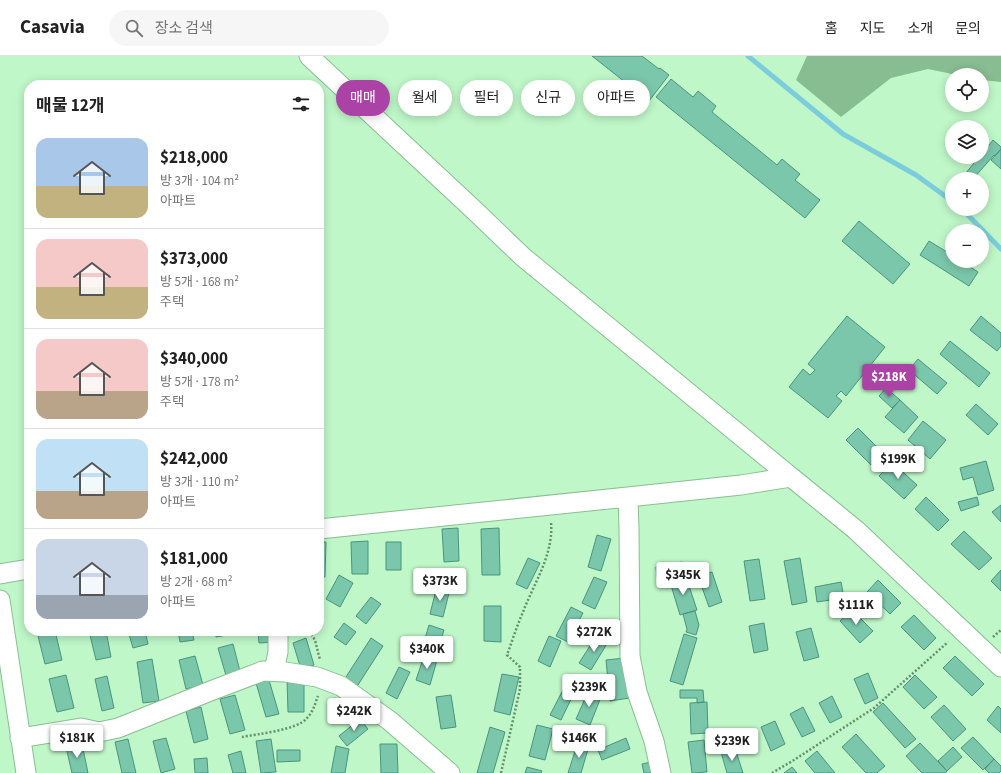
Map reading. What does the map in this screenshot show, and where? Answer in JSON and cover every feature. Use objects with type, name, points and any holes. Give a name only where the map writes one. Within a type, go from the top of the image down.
[{"type":"street","points":[[309,56],[523,257],[856,530],[1001,667]]},
{"type":"street","points":[[324,529],[550,506],[791,477]]},
{"type":"street","points":[[628,497],[630,656],[637,692],[654,741],[661,773]]},
{"type":"street","points":[[0,574],[24,570]]},
{"type":"street","points":[[0,600],[26,773]]},
{"type":"street","points":[[274,671],[278,652],[278,636]]},
{"type":"street","points":[[20,738],[81,728],[99,732],[118,728],[263,671],[274,671],[317,677],[341,686],[390,722],[450,773]]},
{"type":"path","points":[[501,773],[520,689],[520,667],[507,655],[523,612],[548,555],[552,528],[550,506]]},
{"type":"path","points":[[772,773],[874,708],[962,629]]},
{"type":"path","points":[[242,737],[292,727],[306,720],[312,710],[324,680],[320,661],[312,636]]},
{"type":"green space","points":[[807,56],[1001,56],[1001,82],[989,81],[989,68],[945,68],[945,73],[928,69],[891,78],[841,117],[796,80]]},
{"type":"building","points":[[592,56],[642,56],[669,75],[650,100],[650,80],[622,80]]},
{"type":"building","points":[[671,79],[693,97],[698,91],[716,106],[712,112],[777,165],[782,159],[800,174],[795,180],[820,200],[805,218],[656,97]]},
{"type":"building","points":[[993,140],[1001,147],[1001,149],[989,161],[989,145]]},
{"type":"building","points":[[1001,149],[1001,169],[991,160]]},
{"type":"building","points":[[973,164],[986,164],[979,172],[967,172]]},
{"type":"building","points":[[859,221],[910,264],[893,284],[842,241]]},
{"type":"building","points":[[929,241],[945,251],[945,268],[972,268],[978,272],[969,286],[920,255]]},
{"type":"building","points":[[847,316],[885,347],[846,396],[841,391],[836,396],[842,401],[828,418],[789,387],[803,369],[810,375],[815,370],[808,364]]},
{"type":"building","points":[[981,316],[1001,333],[1001,346],[997,351],[970,330]]},
{"type":"building","points":[[950,341],[990,373],[979,387],[940,354]]},
{"type":"building","points":[[918,359],[947,383],[937,394],[909,370]]},
{"type":"building","points":[[886,388],[900,400],[892,408],[879,396]]},
{"type":"building","points":[[900,400],[918,417],[904,433],[885,417]]},
{"type":"building","points":[[976,404],[998,424],[988,435],[966,415]]},
{"type":"building","points":[[923,421],[946,440],[930,459],[908,440]]},
{"type":"building","points":[[858,428],[883,453],[871,465],[846,440]]},
{"type":"building","points":[[986,461],[994,490],[978,495],[973,477],[963,480],[960,468]]},
{"type":"building","points":[[892,462],[917,485],[904,499],[879,476]]},
{"type":"building","points":[[926,497],[949,520],[938,531],[915,509]]},
{"type":"building","points":[[977,497],[979,505],[961,511],[958,502]]},
{"type":"building","points":[[1001,505],[1001,522],[992,512]]},
{"type":"building","points":[[458,528],[459,561],[444,562],[442,529]]},
{"type":"building","points":[[499,528],[500,575],[482,575],[481,529]]},
{"type":"building","points":[[964,531],[992,558],[979,570],[951,544]]},
{"type":"building","points":[[597,535],[611,539],[601,571],[588,567]]},
{"type":"building","points":[[368,541],[368,574],[352,574],[351,542]]},
{"type":"building","points":[[324,542],[326,542],[325,577]]},
{"type":"building","points":[[386,542],[401,542],[401,570],[386,570]]},
{"type":"building","points":[[528,558],[540,563],[527,589],[516,584]]},
{"type":"building","points":[[800,558],[807,602],[792,605],[784,561]]},
{"type":"building","points":[[759,559],[765,599],[750,601],[744,561]]},
{"type":"building","points":[[682,562],[686,577],[676,580],[674,574],[657,577],[656,567]]},
{"type":"building","points":[[1001,570],[1001,591],[991,581]]},
{"type":"building","points":[[712,572],[722,602],[709,607],[698,576]]},
{"type":"building","points":[[339,575],[353,583],[340,607],[326,599]]},
{"type":"building","points":[[594,577],[607,582],[595,609],[582,603]]},
{"type":"building","points":[[686,577],[697,610],[680,615],[670,582]]},
{"type":"building","points":[[878,580],[901,603],[890,614],[867,592]]},
{"type":"building","points":[[841,582],[844,598],[817,602],[815,587]]},
{"type":"building","points":[[437,586],[450,589],[443,617],[430,614]]},
{"type":"building","points":[[371,597],[381,604],[366,624],[356,616]]},
{"type":"building","points":[[484,606],[501,606],[501,642],[484,641]]},
{"type":"building","points":[[571,607],[583,613],[568,642],[556,636]]},
{"type":"building","points":[[852,610],[873,631],[860,643],[840,621]]},
{"type":"building","points":[[695,611],[699,625],[696,635],[686,632],[687,629],[683,614]]},
{"type":"building","points":[[914,615],[936,638],[924,650],[901,627]]},
{"type":"building","points":[[344,623],[356,632],[346,645],[334,637]]},
{"type":"building","points":[[764,623],[768,650],[754,653],[749,626]]},
{"type":"building","points":[[429,625],[444,630],[436,656],[421,652]]},
{"type":"building","points":[[811,628],[819,657],[804,661],[796,632]]},
{"type":"building","points":[[684,634],[697,638],[683,685],[670,681]]},
{"type":"building","points":[[597,635],[608,642],[591,670],[579,663]]},
{"type":"building","points":[[38,636],[56,636],[62,660],[45,664]]},
{"type":"building","points":[[90,636],[107,636],[111,657],[96,660]]},
{"type":"building","points":[[129,636],[146,636],[148,644],[133,648]]},
{"type":"building","points":[[179,636],[193,636],[194,640],[180,642]]},
{"type":"building","points":[[258,636],[274,636],[275,642],[259,643]]},
{"type":"building","points":[[549,636],[561,641],[550,667],[538,661]]},
{"type":"building","points":[[306,638],[314,665],[301,669],[293,643]]},
{"type":"building","points":[[371,638],[383,646],[356,688],[344,680]]},
{"type":"building","points":[[233,644],[241,675],[227,679],[218,648]]},
{"type":"building","points":[[195,656],[203,685],[186,689],[179,660]]},
{"type":"building","points":[[424,656],[437,660],[430,685],[416,680]]},
{"type":"building","points":[[955,656],[984,684],[972,696],[943,668]]},
{"type":"building","points":[[625,658],[630,698],[610,701],[606,660]]},
{"type":"building","points":[[152,659],[159,701],[143,703],[137,662]]},
{"type":"building","points":[[399,667],[410,672],[397,699],[386,693]]},
{"type":"building","points":[[868,673],[878,698],[865,704],[854,679]]},
{"type":"building","points":[[502,674],[519,677],[510,715],[494,711]]},
{"type":"building","points":[[66,675],[74,708],[57,712],[49,679]]},
{"type":"building","points":[[915,675],[937,697],[924,709],[903,687]]},
{"type":"building","points":[[107,676],[114,708],[102,711],[95,679]]},
{"type":"building","points":[[304,678],[304,712],[288,712],[287,679]]},
{"type":"building","points":[[269,680],[279,714],[266,717],[256,683]]},
{"type":"building","points":[[564,688],[574,693],[561,720],[550,715]]},
{"type":"building","points":[[680,690],[703,690],[704,702],[697,703],[697,698],[680,698]]},
{"type":"building","points":[[588,692],[601,697],[590,725],[576,719]]},
{"type":"building","points":[[235,695],[245,730],[230,734],[220,699]]},
{"type":"building","points":[[451,695],[456,727],[441,729],[436,697]]},
{"type":"building","points":[[832,696],[842,717],[830,723],[819,703]]},
{"type":"building","points":[[707,702],[708,733],[691,734],[690,703]]},
{"type":"building","points":[[883,703],[916,739],[905,748],[873,712]]},
{"type":"building","points":[[944,705],[966,729],[953,741],[931,717]]},
{"type":"building","points":[[998,706],[1001,709],[1001,733],[987,720]]},
{"type":"building","points":[[201,707],[208,739],[194,743],[186,711]]},
{"type":"building","points":[[803,707],[815,731],[802,737],[790,714]]},
{"type":"building","points":[[360,719],[368,729],[347,746],[339,736]]},
{"type":"building","points":[[775,721],[785,744],[771,751],[761,727]]},
{"type":"building","points":[[537,725],[553,729],[545,760],[529,756]]},
{"type":"building","points":[[490,727],[505,732],[493,773],[477,773]]},
{"type":"building","points":[[856,734],[885,766],[877,773],[866,773],[842,747]]},
{"type":"building","points":[[973,737],[994,759],[983,770],[961,748]]},
{"type":"building","points":[[166,738],[175,769],[161,773],[153,741]]},
{"type":"building","points":[[626,738],[630,749],[602,760],[598,750]]},
{"type":"building","points":[[128,739],[136,773],[122,773],[115,742]]},
{"type":"building","points":[[271,739],[276,772],[261,773],[256,741]]},
{"type":"building","points":[[704,740],[707,772],[692,773],[688,742]]},
{"type":"building","points":[[578,742],[589,746],[581,773],[568,773]]},
{"type":"building","points":[[920,743],[947,771],[945,773],[922,773],[906,756]]},
{"type":"building","points":[[82,744],[88,773],[72,773],[66,747]]},
{"type":"building","points":[[380,744],[397,744],[398,773],[381,773]]},
{"type":"building","points":[[336,746],[349,749],[345,773],[331,773]]},
{"type":"building","points":[[953,747],[962,757],[947,771],[938,761]]},
{"type":"building","points":[[735,748],[743,773],[727,773],[721,752]]},
{"type":"building","points":[[277,750],[300,750],[300,761],[277,762]]},
{"type":"building","points":[[241,751],[246,773],[233,773],[228,755]]},
{"type":"building","points":[[817,751],[835,773],[815,773],[805,761]]},
{"type":"building","points":[[207,758],[208,773],[195,773],[194,759]]},
{"type":"building","points":[[994,759],[1001,766],[1001,771],[999,773],[989,773],[985,769]]},
{"type":"building","points":[[651,762],[654,773],[644,773],[642,764]]},
{"type":"building","points":[[527,767],[542,771],[541,773],[525,773]]},
{"type":"building","points":[[792,767],[797,773],[784,773]]},
{"type":"waterway","points":[[748,56],[843,134],[916,175],[945,196]]},
{"type":"waterway","points":[[969,216],[1001,249]]}]
